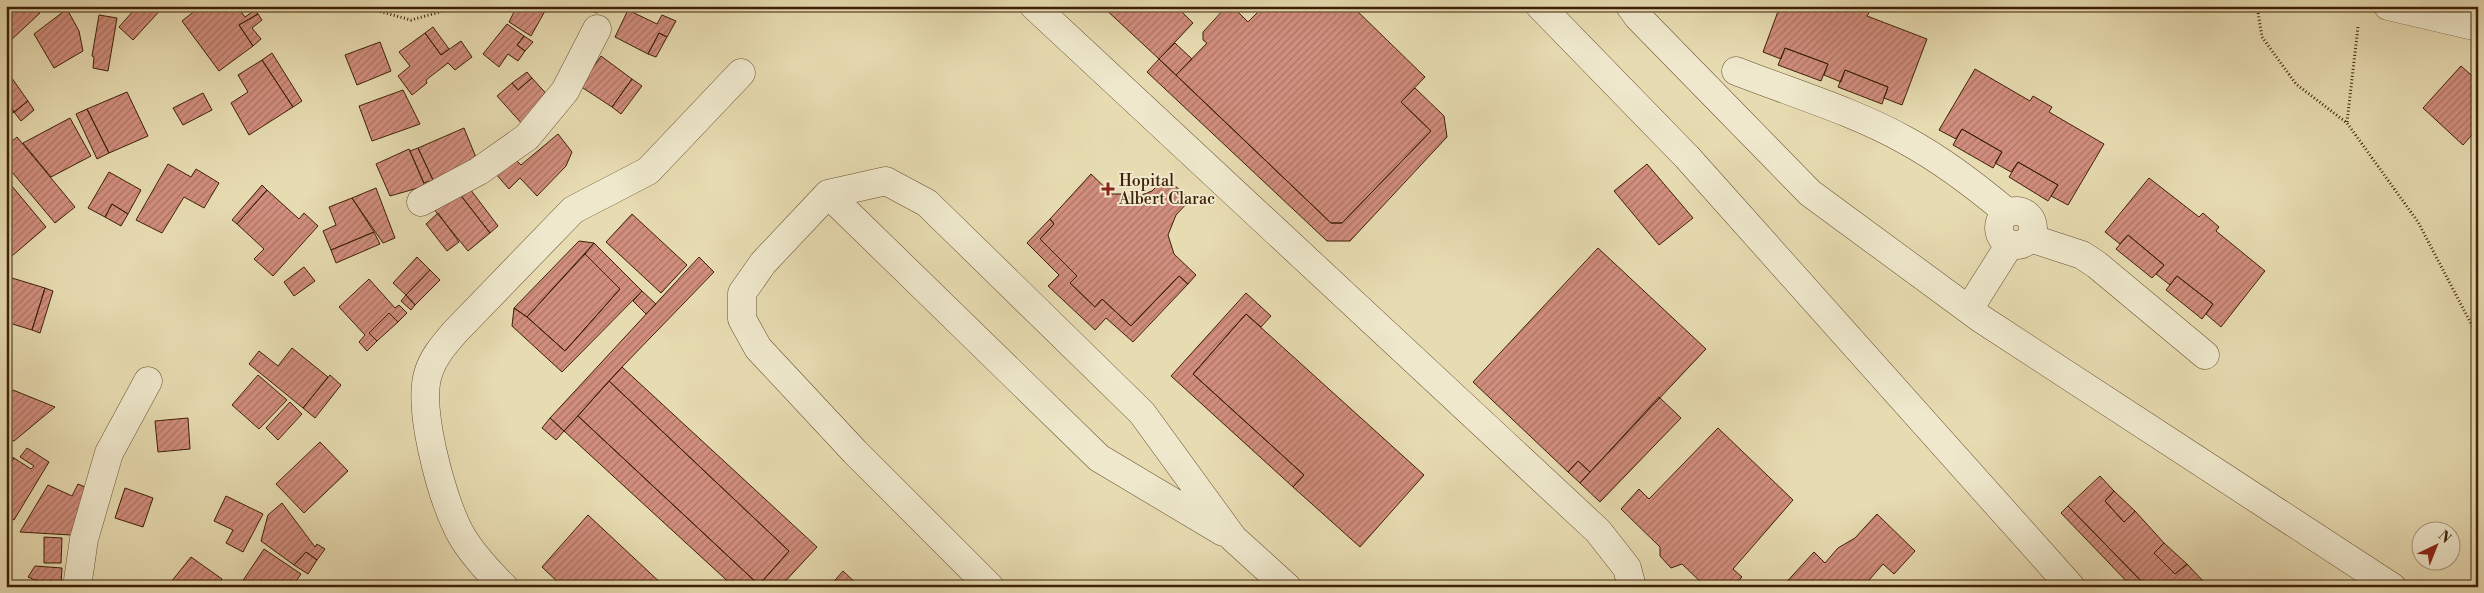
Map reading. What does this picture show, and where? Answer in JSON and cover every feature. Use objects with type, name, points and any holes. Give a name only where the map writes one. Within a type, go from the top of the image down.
[{"type":"street","points":[[1034,6],[1598,531],[1627,568],[1632,587]]},
{"type":"street","points":[[1540,6],[1688,157],[2071,587]]},
{"type":"street","points":[[1630,6],[1638,17],[1810,193],[1969,309],[2392,587]]},
{"type":"street","points":[[2399,9],[2478,27]]},
{"type":"street","points":[[421,202],[479,171],[527,137],[565,91],[598,29]]},
{"type":"street","points":[[1736,71],[1876,126],[1907,141],[1963,176],[2008,213],[2000,221],[1999,232],[2020,241],[2074,252],[2097,265],[2205,355]]},
{"type":"street","points":[[504,587],[490,572],[457,528],[439,480],[430,440],[426,405],[428,373],[437,354],[454,333],[573,210],[648,171],[740,73]]},
{"type":"street","points":[[990,587],[855,452],[758,348],[742,319],[742,293],[763,263],[828,194],[886,181],[927,203],[1142,413],[1233,538]]},
{"type":"street","points":[[828,194],[1099,458],[1233,538],[1287,587]]},
{"type":"street","points":[[1969,309],[2020,241]]},
{"type":"street","points":[[77,587],[84,540],[108,453],[148,382]]},
{"type":"path","points":[[360,6],[411,20],[461,6]]},
{"type":"path","points":[[2257,6],[2262,37],[2296,84],[2347,123],[2418,222],[2478,337]]},
{"type":"path","points":[[2347,123],[2359,22]]},
{"type":"building","points":[[6,6],[34,6],[40,13],[10,41],[6,37]]},
{"type":"building","points":[[130,6],[164,6],[133,40],[119,27],[134,10]]},
{"type":"building","points":[[201,6],[237,6],[245,17],[255,10],[258,14],[239,25],[253,46],[219,71],[182,21]]},
{"type":"building","points":[[260,6],[275,6],[271,12]]},
{"type":"building","points":[[517,6],[537,6],[545,11],[531,36],[509,22]]},
{"type":"building","points":[[589,6],[599,6],[597,13],[589,10]]},
{"type":"building","points":[[1102,6],[1176,6],[1193,23],[1159,59]]},
{"type":"building","points":[[1264,6],[1352,6],[1425,77],[1401,102],[1431,131],[1342,223],[1331,223],[1176,75],[1207,43],[1203,40],[1203,32],[1226,7],[1234,8],[1248,22]]},
{"type":"building","points":[[1780,6],[1840,6],[1847,9],[1848,6],[1857,6],[1870,11],[1867,16],[1927,39],[1902,105],[1884,98],[1888,87],[1845,70],[1841,82],[1824,75],[1828,64],[1785,48],[1781,59],[1763,52]]},
{"type":"building","points":[[67,9],[79,31],[83,51],[54,68],[34,34]]},
{"type":"building","points":[[628,10],[657,24],[662,15],[676,21],[667,37],[659,33],[648,54],[615,37]]},
{"type":"building","points":[[258,14],[262,20],[252,28],[261,39],[253,46],[239,25]]},
{"type":"building","points":[[99,15],[117,18],[108,71],[93,68],[94,57],[92,56]]},
{"type":"building","points":[[507,24],[524,36],[517,45],[525,51],[518,61],[508,54],[499,67],[483,54]]},
{"type":"building","points":[[433,27],[449,49],[441,55],[425,33]]},
{"type":"building","points":[[425,33],[441,55],[461,41],[472,57],[455,70],[448,63],[426,80],[427,83],[412,95],[398,76],[410,66],[399,52]]},
{"type":"building","points":[[659,33],[667,37],[656,57],[648,54]]},
{"type":"building","points":[[524,36],[533,42],[525,51],[517,45]]},
{"type":"building","points":[[380,42],[391,71],[357,85],[345,55]]},
{"type":"building","points":[[1175,43],[1192,59],[1176,75],[1159,59]]},
{"type":"building","points":[[1785,48],[1828,64],[1821,81],[1778,65]]},
{"type":"building","points":[[272,53],[302,101],[293,107],[262,60]]},
{"type":"building","points":[[601,56],[632,79],[612,107],[580,86]]},
{"type":"building","points":[[1159,59],[1331,223],[1342,223],[1431,131],[1401,102],[1415,88],[1444,116],[1447,137],[1350,241],[1327,241],[1147,72]]},
{"type":"building","points":[[262,60],[293,107],[249,135],[231,103],[248,92],[238,75]]},
{"type":"building","points":[[2461,66],[2478,81],[2478,128],[2463,145],[2423,108]]},
{"type":"building","points":[[1975,69],[2030,101],[2033,96],[2052,107],[2049,112],[2104,144],[2068,205],[2051,196],[2058,185],[2018,162],[2011,172],[1995,163],[2002,152],[1962,129],[1956,139],[1939,130]]},
{"type":"building","points":[[1845,70],[1888,87],[1882,104],[1838,87]]},
{"type":"building","points":[[527,72],[532,78],[518,90],[512,83]]},
{"type":"building","points":[[9,74],[28,101],[14,112],[9,104],[6,106],[6,76]]},
{"type":"building","points":[[532,78],[552,100],[523,125],[497,96],[512,83],[518,90]]},
{"type":"building","points":[[632,79],[642,86],[621,114],[612,107]]},
{"type":"building","points":[[403,90],[420,124],[372,141],[359,106]]},
{"type":"building","points":[[127,92],[148,136],[109,153],[87,109]]},
{"type":"building","points":[[203,93],[212,110],[183,125],[173,108]]},
{"type":"building","points":[[28,101],[34,110],[21,121],[14,112]]},
{"type":"building","points":[[9,104],[14,112],[6,118],[6,106]]},
{"type":"building","points":[[87,109],[109,153],[97,159],[76,114]]},
{"type":"building","points":[[70,118],[91,156],[51,177],[23,143]]},
{"type":"building","points":[[464,128],[477,160],[433,180],[418,148]]},
{"type":"building","points":[[1962,129],[2002,152],[1993,168],[1953,145]]},
{"type":"building","points":[[558,134],[572,152],[566,166],[537,196],[520,178],[509,189],[495,173],[514,158],[521,165]]},
{"type":"building","points":[[17,137],[75,207],[55,223],[6,165],[6,146]]},
{"type":"building","points":[[418,148],[433,180],[424,183],[410,151]]},
{"type":"building","points":[[409,149],[425,186],[390,196],[376,164]]},
{"type":"building","points":[[2018,162],[2058,185],[2048,201],[2009,177]]},
{"type":"building","points":[[168,164],[191,177],[196,169],[219,183],[204,208],[184,197],[162,233],[136,220]]},
{"type":"building","points":[[1647,164],[1693,218],[1659,245],[1614,191]]},
{"type":"building","points":[[109,172],[141,190],[128,214],[112,204],[105,217],[88,208]]},
{"type":"building","points":[[1091,174],[1112,194],[1125,194],[1131,199],[1152,191],[1166,177],[1190,200],[1176,215],[1168,235],[1174,254],[1196,275],[1188,284],[1179,276],[1131,326],[1102,299],[1095,307],[1070,283],[1077,276],[1040,239],[1054,224],[1050,219]]},
{"type":"building","points":[[2149,178],[2199,217],[2203,213],[2219,227],[2216,231],[2265,271],[2221,327],[2206,314],[2213,304],[2177,276],[2170,285],[2156,274],[2164,265],[2128,235],[2120,244],[2105,232]]},
{"type":"building","points":[[6,179],[46,227],[6,261]]},
{"type":"building","points":[[464,181],[498,226],[490,233],[455,188]]},
{"type":"building","points":[[262,185],[267,190],[237,224],[232,220]]},
{"type":"building","points":[[376,188],[395,238],[383,243],[352,198]]},
{"type":"building","points":[[455,188],[490,233],[468,251],[432,207]]},
{"type":"building","points":[[267,190],[299,219],[304,213],[318,226],[273,276],[254,259],[264,249],[237,224]]},
{"type":"building","points":[[352,198],[374,232],[331,250],[323,231],[336,225],[329,207]]},
{"type":"building","points":[[112,204],[128,214],[121,226],[105,217]]},
{"type":"building","points":[[438,213],[459,242],[447,251],[426,224]]},
{"type":"building","points":[[632,214],[687,265],[661,293],[606,242]]},
{"type":"building","points":[[1050,219],[1054,224],[1040,239],[1077,276],[1070,283],[1095,307],[1102,299],[1131,326],[1179,276],[1188,284],[1133,342],[1106,318],[1095,330],[1048,286],[1059,275],[1027,243]]},
{"type":"building","points":[[374,232],[380,244],[336,263],[331,250]]},
{"type":"building","points":[[2128,235],[2164,265],[2152,278],[2116,249]]},
{"type":"building","points":[[579,241],[594,243],[527,317],[514,308]]},
{"type":"building","points":[[594,243],[642,291],[562,372],[512,326],[514,308],[565,351],[620,289],[585,254]]},
{"type":"building","points":[[1598,248],[1706,349],[1590,472],[1578,461],[1568,472],[1473,382]]},
{"type":"building","points":[[585,254],[620,289],[565,351],[527,317]]},
{"type":"building","points":[[417,257],[430,270],[406,295],[393,283]]},
{"type":"building","points":[[699,257],[714,272],[622,367],[564,431],[550,418]]},
{"type":"building","points":[[304,267],[315,281],[294,296],[284,282]]},
{"type":"building","points":[[430,270],[440,280],[415,305],[406,295]]},
{"type":"building","points":[[6,276],[12,278],[6,295]]},
{"type":"building","points":[[2177,276],[2213,304],[2202,319],[2166,290]]},
{"type":"building","points":[[12,278],[45,288],[32,330],[6,322],[6,295]]},
{"type":"building","points":[[369,279],[395,308],[399,305],[407,313],[398,322],[389,313],[369,333],[377,341],[367,351],[359,342],[365,335],[339,307]]},
{"type":"building","points":[[45,288],[53,291],[40,333],[32,330]]},
{"type":"building","points":[[642,291],[656,304],[646,314],[633,301]]},
{"type":"building","points":[[1246,293],[1271,316],[1261,327],[1246,314],[1193,374],[1304,475],[1293,487],[1171,376]]},
{"type":"building","points":[[406,295],[415,305],[411,310],[401,301]]},
{"type":"building","points":[[389,313],[398,322],[377,341],[369,333]]},
{"type":"building","points":[[1246,314],[1424,475],[1360,547],[1293,487],[1304,475],[1193,374]]},
{"type":"building","points":[[292,348],[328,377],[303,408],[249,364],[259,351],[278,366]]},
{"type":"building","points":[[622,367],[817,547],[780,587],[734,587],[564,431],[578,416],[759,585],[789,551],[609,381]]},
{"type":"building","points":[[258,375],[287,400],[259,429],[232,405]]},
{"type":"building","points":[[330,375],[341,385],[315,418],[303,408]]},
{"type":"building","points":[[609,381],[789,551],[759,585],[578,416]]},
{"type":"building","points":[[13,390],[55,407],[14,441],[6,438],[6,400]]},
{"type":"building","points":[[1659,397],[1681,418],[1600,502],[1580,483]]},
{"type":"building","points":[[290,402],[302,414],[278,440],[266,428]]},
{"type":"building","points":[[188,418],[190,449],[158,452],[155,421]]},
{"type":"building","points":[[550,418],[564,431],[556,440],[542,428]]},
{"type":"building","points":[[1718,428],[1793,500],[1733,569],[1742,577],[1733,587],[1706,587],[1682,564],[1671,568],[1660,556],[1660,547],[1621,509],[1639,489],[1649,499]]},
{"type":"building","points":[[320,442],[348,471],[304,513],[276,484]]},
{"type":"building","points":[[27,448],[49,462],[14,520],[6,516],[6,471],[14,458],[31,469],[34,466],[20,457]]},
{"type":"building","points":[[6,454],[14,458],[6,471]]},
{"type":"building","points":[[1578,461],[1590,472],[1580,483],[1568,472]]},
{"type":"building","points":[[2100,476],[2114,491],[2105,501],[2124,522],[2135,511],[2164,543],[2154,553],[2175,574],[2187,564],[2203,581],[2197,587],[2147,587],[2068,506]]},
{"type":"building","points":[[78,484],[92,490],[71,535],[20,532],[48,485],[72,496]]},
{"type":"building","points":[[125,488],[153,498],[143,527],[115,518]]},
{"type":"building","points":[[2114,491],[2135,511],[2124,522],[2105,501]]},
{"type":"building","points":[[226,496],[263,514],[243,552],[226,543],[233,530],[214,521]]},
{"type":"building","points":[[282,503],[315,547],[317,544],[325,549],[317,560],[306,552],[294,565],[261,541],[268,515]]},
{"type":"building","points":[[2068,506],[2147,587],[2132,587],[2061,513]]},
{"type":"building","points":[[1877,514],[1915,551],[1894,574],[1883,564],[1863,587],[1782,587],[1814,552],[1825,563],[1838,548],[1855,538]]},
{"type":"building","points":[[588,515],[665,587],[563,587],[542,567]]},
{"type":"building","points":[[44,537],[62,538],[61,563],[44,563]]},
{"type":"building","points":[[2164,543],[2187,564],[2175,574],[2154,553]]},
{"type":"building","points":[[264,549],[301,574],[292,587],[249,587],[242,582]]},
{"type":"building","points":[[306,552],[317,560],[308,574],[294,565]]},
{"type":"building","points":[[191,557],[222,579],[217,587],[167,587]]},
{"type":"building","points":[[35,566],[62,568],[61,587],[51,587],[28,577]]},
{"type":"building","points":[[843,571],[860,587],[829,587]]},
{"type":"place","name":"Hopital Albert Clarac","points":[[1108,189]]}]
